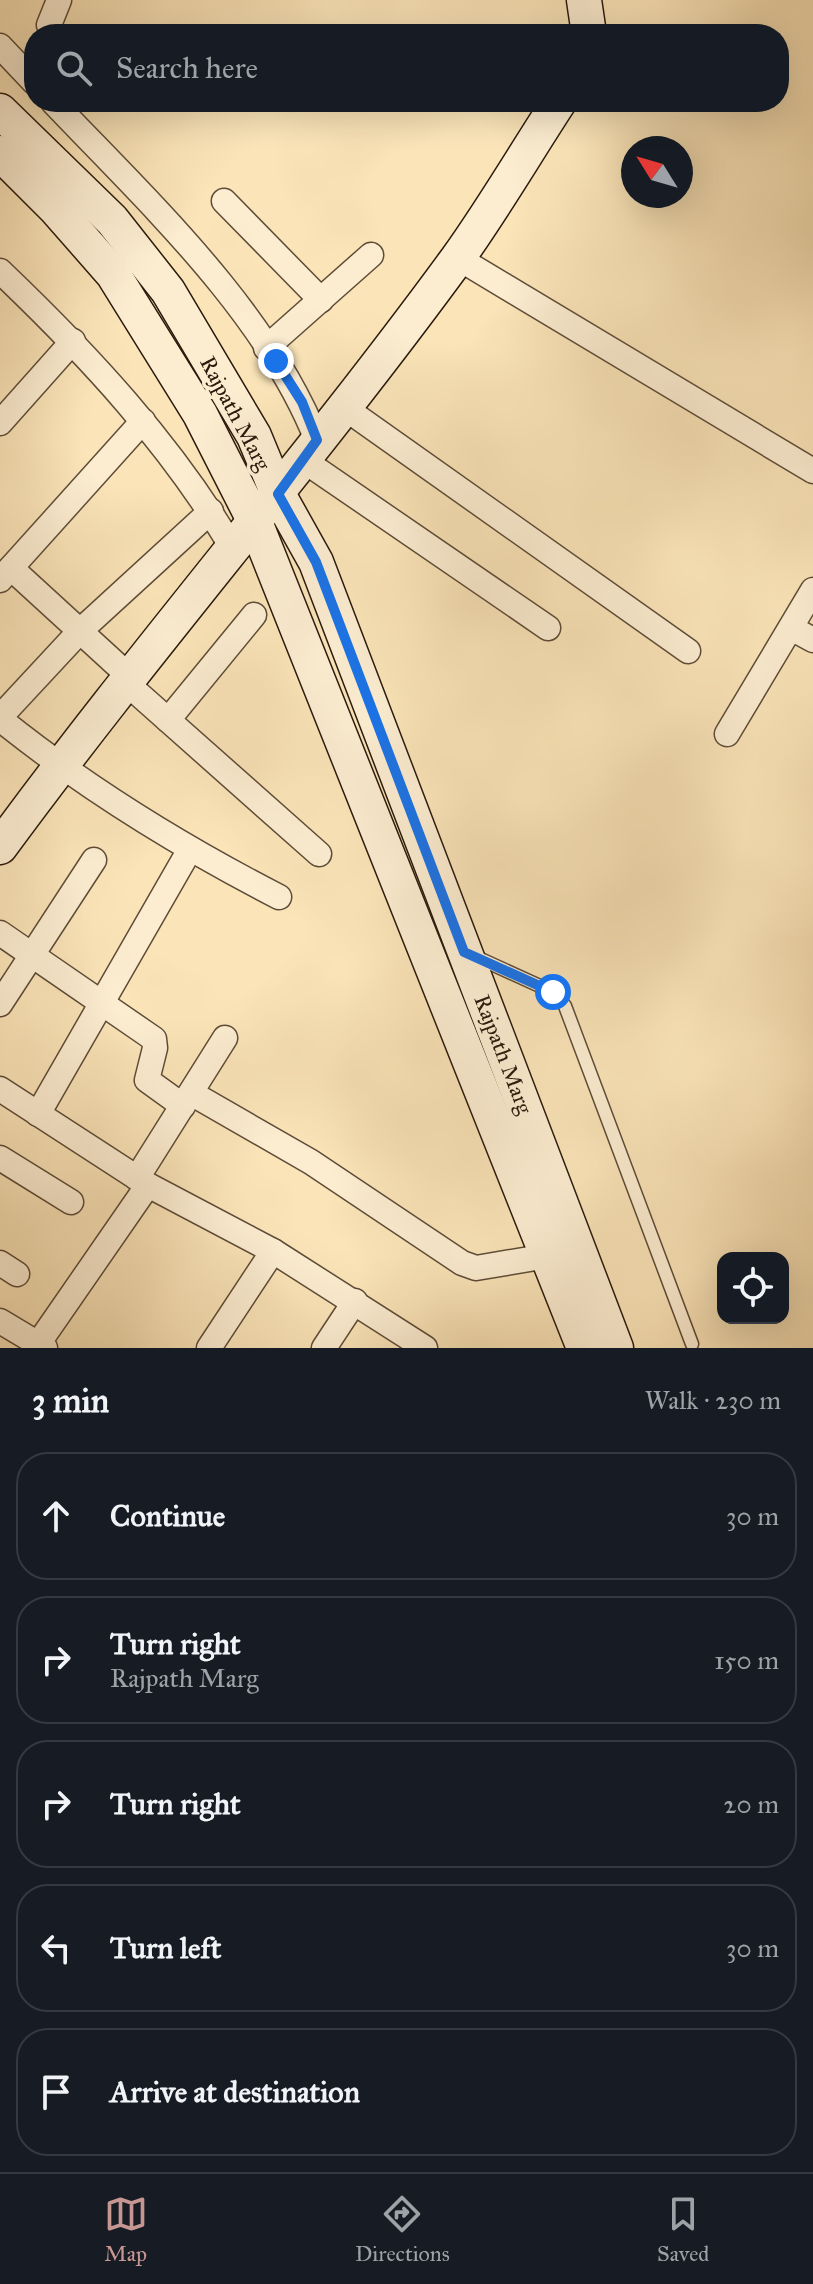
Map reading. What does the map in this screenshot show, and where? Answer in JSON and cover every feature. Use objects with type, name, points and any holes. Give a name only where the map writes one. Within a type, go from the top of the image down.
[{"type":"main road","points":[[584,0],[588,24]]},
{"type":"main road","name":"Rajpath Marg","points":[[0,111],[112,220],[168,291],[254,436],[278,494],[316,562],[616,1348]]},
{"type":"main road","points":[[0,847],[127,678],[278,494],[342,406],[458,258],[553,112]]},
{"type":"main road","name":"Rajpath Marg","points":[[0,153],[56,209],[113,274],[200,414],[255,522],[584,1348]]},
{"type":"street","points":[[49,24],[59,0]]},
{"type":"street","points":[[0,46],[24,71]]},
{"type":"street","points":[[63,112],[200,256],[302,402],[310,450],[548,628]]},
{"type":"street","points":[[224,201],[321,300]]},
{"type":"street","points":[[266,348],[371,255]]},
{"type":"street","points":[[458,258],[813,471]]},
{"type":"street","points":[[0,271],[73,341],[143,421],[211,511],[233,549]]},
{"type":"street","points":[[0,423],[73,341]]},
{"type":"street","points":[[342,406],[688,651]]},
{"type":"street","points":[[143,421],[6,574],[80,631],[168,720],[319,854]]},
{"type":"street","points":[[211,511],[80,631],[0,718],[59,767],[189,851],[279,897]]},
{"type":"street","points":[[727,734],[813,590]]},
{"type":"street","points":[[168,720],[254,615]]},
{"type":"street","points":[[791,628],[813,640]]},
{"type":"street","points":[[38,1114],[189,851]]},
{"type":"street","points":[[0,1004],[94,860]]},
{"type":"street","points":[[0,933],[154,1039],[155,1048],[147,1080],[311,1162],[462,1263],[476,1268],[547,1256]]},
{"type":"street","points":[[0,1321],[41,1346],[142,1182],[187,1099],[225,1038]]},
{"type":"street","points":[[0,1089],[142,1182],[273,1251],[423,1347]]},
{"type":"street","points":[[0,1158],[71,1202]]},
{"type":"street","points":[[209,1348],[273,1251]]},
{"type":"street","points":[[324,1348],[355,1301]]},
{"type":"lane","points":[[464,952],[553,992],[565,1006],[692,1344]]},
{"type":"route","points":[[276,361],[302,402],[317,440],[278,494],[316,562],[464,952],[553,992]]}]
